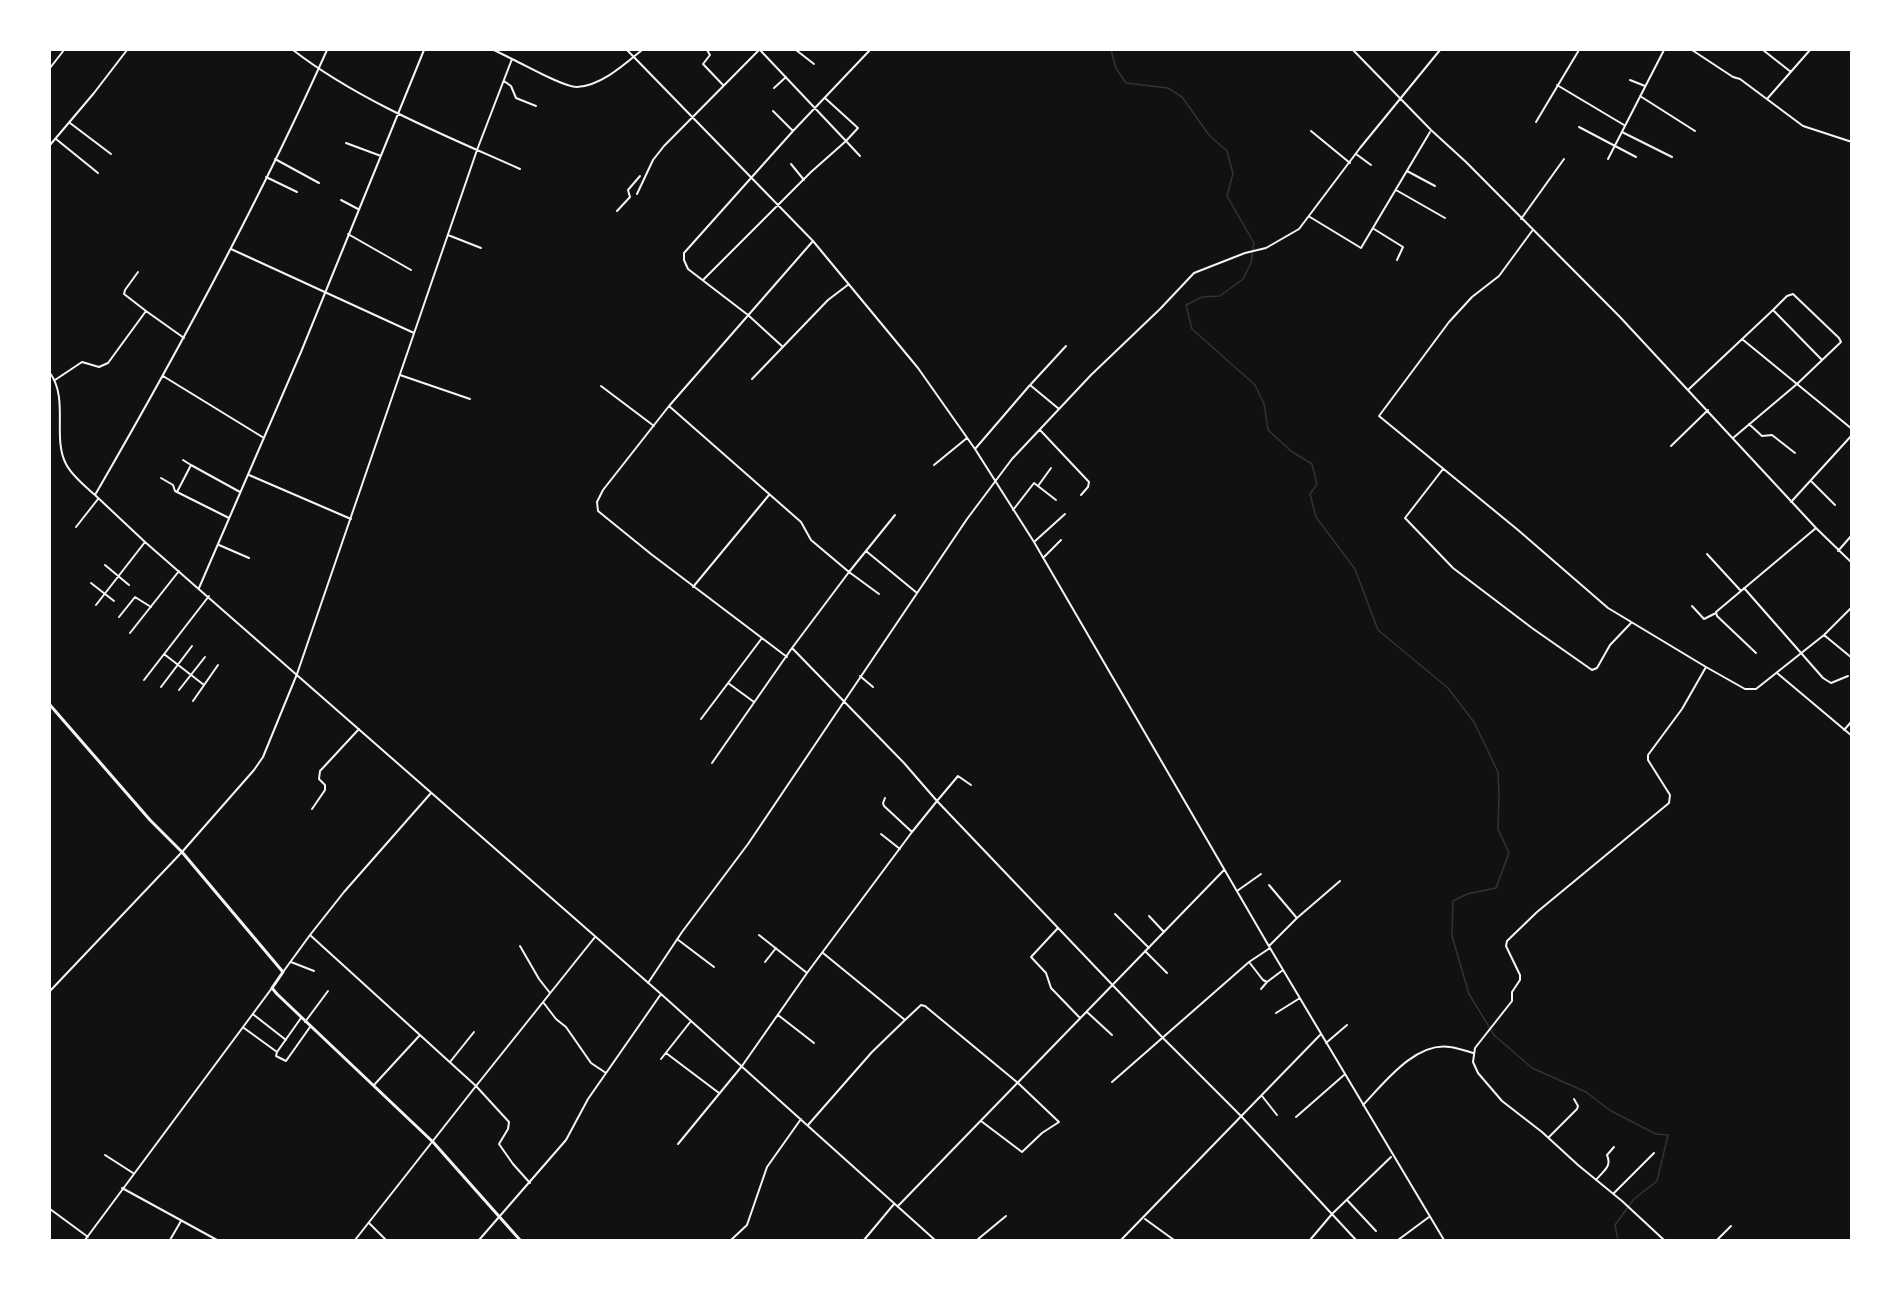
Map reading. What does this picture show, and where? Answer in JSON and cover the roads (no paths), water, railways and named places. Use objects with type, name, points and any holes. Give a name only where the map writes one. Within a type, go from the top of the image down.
[{"type":"street","points":[[50,68],[64,50]]},
{"type":"street","points":[[50,145],[127,50]]},
{"type":"street","points":[[293,50],[319,69],[360,93],[477,150],[520,168]]},
{"type":"street","points":[[95,495],[163,376],[231,249],[327,50]]},
{"type":"street","points":[[199,588],[264,438],[424,50]]},
{"type":"street","points":[[494,50],[574,87],[595,82],[613,72],[642,50]]},
{"type":"street","points":[[627,50],[813,241],[918,368],[968,438],[1034,542],[1344,1075],[1444,1240]]},
{"type":"street","points":[[707,50],[710,55],[703,64],[723,85]]},
{"type":"street","points":[[637,194],[653,160],[692,116],[760,50],[860,156]]},
{"type":"street","points":[[796,50],[814,64]]},
{"type":"street","points":[[783,346],[748,315],[688,269],[684,254],[793,131],[870,50]]},
{"type":"street","points":[[1353,50],[1620,317],[1791,502],[1851,563]]},
{"type":"street","points":[[648,982],[748,844],[916,593],[1012,459],[1104,362],[1152,318],[1194,273],[1245,253],[1266,248],[1294,233],[1310,217],[1356,154],[1440,50]]},
{"type":"street","points":[[1536,122],[1579,50]]},
{"type":"street","points":[[1608,159],[1664,50]]},
{"type":"street","points":[[1692,50],[1733,77],[1740,79],[1803,126],[1851,142]]},
{"type":"street","points":[[1763,50],[1791,72]]},
{"type":"street","points":[[1767,99],[1810,50]]},
{"type":"street","points":[[50,991],[182,852],[258,764],[297,674],[477,150],[512,59]]},
{"type":"street","points":[[774,88],[786,77]]},
{"type":"street","points":[[1630,80],[1645,86]]},
{"type":"street","points":[[504,81],[512,87],[516,98],[536,106]]},
{"type":"street","points":[[1557,85],[1626,126]]},
{"type":"street","points":[[1640,96],[1695,130]]},
{"type":"street","points":[[703,280],[858,128],[825,98]]},
{"type":"street","points":[[773,111],[793,131]]},
{"type":"street","points":[[69,123],[111,154]]},
{"type":"street","points":[[1579,128],[1636,157]]},
{"type":"street","points":[[1311,130],[1350,163]]},
{"type":"street","points":[[1310,217],[1358,248],[1364,245],[1431,130]]},
{"type":"street","points":[[1622,132],[1672,157]]},
{"type":"street","points":[[56,138],[98,173]]},
{"type":"street","points":[[346,143],[381,156]]},
{"type":"street","points":[[1356,154],[1371,165]]},
{"type":"street","points":[[275,159],[319,183]]},
{"type":"street","points":[[1521,219],[1564,159]]},
{"type":"street","points":[[791,164],[804,180]]},
{"type":"street","points":[[1407,171],[1435,186]]},
{"type":"street","points":[[617,211],[630,197],[628,190],[640,176]]},
{"type":"street","points":[[266,177],[297,192]]},
{"type":"street","points":[[1396,190],[1445,218]]},
{"type":"street","points":[[341,200],[358,209]]},
{"type":"street","points":[[1374,229],[1403,247],[1397,260]]},
{"type":"street","points":[[1532,231],[1499,276],[1472,297],[1449,322],[1379,416],[1518,530],[1608,608],[1706,667],[1752,691],[1824,635],[1851,607]]},
{"type":"street","points":[[348,234],[411,270]]},
{"type":"street","points":[[448,235],[481,248]]},
{"type":"street","points":[[787,657],[693,587],[607,520],[597,509],[603,490],[669,406],[813,241]]},
{"type":"street","points":[[231,249],[414,333]]},
{"type":"street","points":[[138,272],[124,294],[184,338]]},
{"type":"street","points":[[752,379],[828,300],[849,284]]},
{"type":"street","points":[[1689,389],[1787,296],[1793,294],[1839,338],[1840,343],[1797,384],[1733,438]]},
{"type":"street","points":[[1773,310],[1822,360]]},
{"type":"street","points":[[55,380],[82,362],[99,367],[108,363],[146,311]]},
{"type":"street","points":[[1742,339],[1851,429]]},
{"type":"street","points":[[975,449],[1066,346]]},
{"type":"street","points":[[50,373],[55,380],[59,399],[61,446],[65,462],[98,499],[661,993],[935,1240]]},
{"type":"street","points":[[400,375],[470,399]]},
{"type":"street","points":[[163,376],[264,438]]},
{"type":"street","points":[[1030,385],[1059,409]]},
{"type":"street","points":[[601,386],[654,426]]},
{"type":"street","points":[[669,406],[801,522],[811,540],[879,594]]},
{"type":"street","points":[[1671,446],[1708,410]]},
{"type":"street","points":[[1749,424],[1762,436],[1773,435],[1796,453]]},
{"type":"street","points":[[1040,430],[1089,482],[1081,495]]},
{"type":"street","points":[[1791,502],[1851,435]]},
{"type":"street","points":[[934,465],[968,438]]},
{"type":"street","points":[[183,460],[240,492]]},
{"type":"street","points":[[177,492],[191,465]]},
{"type":"street","points":[[1038,486],[1051,468]]},
{"type":"street","points":[[1443,469],[1406,515],[1407,520],[1453,568],[1592,670],[1596,669],[1610,645],[1632,622]]},
{"type":"street","points":[[248,475],[351,519]]},
{"type":"street","points":[[161,478],[173,485],[177,492],[229,518]]},
{"type":"street","points":[[1810,481],[1835,505]]},
{"type":"street","points":[[1013,510],[1032,484],[1056,500]]},
{"type":"street","points":[[693,587],[769,495]]},
{"type":"street","points":[[76,527],[98,499]]},
{"type":"street","points":[[1034,542],[1065,514]]},
{"type":"street","points":[[712,763],[792,648],[895,515]]},
{"type":"street","points":[[1692,606],[1704,619],[1716,613],[1816,528]]},
{"type":"street","points":[[1838,551],[1851,535]]},
{"type":"street","points":[[1043,558],[1061,540]]},
{"type":"street","points":[[96,605],[145,542]]},
{"type":"street","points":[[218,545],[249,558]]},
{"type":"street","points":[[865,551],[916,593]]},
{"type":"street","points":[[1707,554],[1741,591]]},
{"type":"street","points":[[105,565],[129,585]]},
{"type":"street","points":[[130,633],[179,572]]},
{"type":"street","points":[[91,583],[114,601]]},
{"type":"street","points":[[1744,588],[1802,653],[1812,668],[1827,681],[1835,682],[1848,676]]},
{"type":"street","points":[[144,680],[209,596]]},
{"type":"street","points":[[119,617],[135,597],[151,608]]},
{"type":"street","points":[[1716,613],[1756,653]]},
{"type":"street","points":[[1824,635],[1851,658]]},
{"type":"street","points":[[701,719],[762,638]]},
{"type":"street","points":[[161,687],[192,646]]},
{"type":"street","points":[[792,648],[904,763],[937,801],[1112,985],[1241,1116],[1356,1240]]},
{"type":"street","points":[[164,654],[204,685]]},
{"type":"street","points":[[179,690],[205,657]]},
{"type":"street","points":[[193,701],[218,665]]},
{"type":"street","points":[[1664,1240],[1623,1201],[1494,1092],[1478,1072],[1473,1062],[1473,1053],[1478,1042],[1512,1001],[1512,992],[1521,978],[1506,946],[1507,941],[1537,912],[1669,803],[1670,795],[1648,760],[1648,755],[1682,710],[1706,667]]},
{"type":"street","points":[[1777,673],[1851,736]]},
{"type":"street","points":[[860,676],[873,687]]},
{"type":"street","points":[[728,683],[755,703]]},
{"type":"street","points":[[50,705],[150,820],[182,852],[283,972]]},
{"type":"street","points":[[1844,730],[1851,721]]},
{"type":"street","points":[[312,809],[325,790],[325,785],[319,779],[320,771],[360,729]]},
{"type":"street","points":[[678,1144],[742,1066],[807,973],[937,801],[958,776],[971,785]]},
{"type":"street","points":[[85,1240],[133,1173],[254,1015],[310,935],[338,899],[432,792]]},
{"type":"street","points":[[885,798],[884,806],[912,832]]},
{"type":"street","points":[[881,834],[900,849]]},
{"type":"street","points":[[864,1240],[1224,870]]},
{"type":"street","points":[[1237,891],[1261,874]]},
{"type":"street","points":[[1112,1082],[1269,947],[1297,918],[1340,881]]},
{"type":"street","points":[[1269,885],[1297,918]]},
{"type":"street","points":[[1115,914],[1149,948]]},
{"type":"street","points":[[1149,916],[1164,932]]},
{"type":"street","points":[[1058,928],[1031,957],[1046,973],[1047,983],[1051,988],[1080,1018]]},
{"type":"street","points":[[310,935],[476,1086],[509,1122],[508,1130],[500,1140],[500,1145],[530,1183]]},
{"type":"street","points":[[759,935],[807,973]]},
{"type":"street","points":[[355,1240],[595,937]]},
{"type":"street","points":[[677,939],[714,967]]},
{"type":"street","points":[[520,946],[550,993]]},
{"type":"street","points":[[765,962],[776,948]]},
{"type":"street","points":[[1145,951],[1167,973]]},
{"type":"street","points":[[823,953],[905,1020]]},
{"type":"street","points":[[1249,962],[1267,982]]},
{"type":"street","points":[[291,963],[314,971]]},
{"type":"street","points":[[1261,989],[1283,970]]},
{"type":"street","points":[[272,988],[310,1027],[433,1142],[520,1240]]},
{"type":"street","points":[[305,1022],[328,991]]},
{"type":"street","points":[[478,1240],[566,1140],[588,1099],[661,993]]},
{"type":"street","points":[[1276,1013],[1300,998]]},
{"type":"street","points":[[543,1002],[556,1019],[566,1027],[591,1063],[606,1074]]},
{"type":"street","points":[[808,1125],[872,1052],[921,1005],[1018,1083],[1059,1120],[1058,1124],[1042,1133],[1022,1152],[981,1121]]},
{"type":"street","points":[[1087,1012],[1112,1035]]},
{"type":"street","points":[[254,1015],[286,1040]]},
{"type":"street","points":[[778,1016],[813,1043]]},
{"type":"street","points":[[301,1018],[276,1056],[286,1061],[310,1027]]},
{"type":"street","points":[[662,1059],[691,1021]]},
{"type":"street","points":[[1326,1042],[1347,1025]]},
{"type":"street","points":[[244,1028],[277,1052]]},
{"type":"street","points":[[450,1062],[474,1032]]},
{"type":"street","points":[[1121,1240],[1321,1034]]},
{"type":"street","points":[[374,1085],[420,1035]]},
{"type":"street","points":[[1364,1105],[1402,1065],[1422,1052],[1450,1046],[1473,1053]]},
{"type":"street","points":[[666,1053],[720,1094]]},
{"type":"street","points":[[1296,1117],[1344,1075]]},
{"type":"street","points":[[1261,1096],[1277,1115]]},
{"type":"street","points":[[1549,1138],[1577,1110],[1578,1106],[1574,1099]]},
{"type":"street","points":[[731,1240],[747,1225],[767,1167],[801,1119]]},
{"type":"street","points":[[1596,1180],[1610,1163],[1607,1155],[1614,1147]]},
{"type":"street","points":[[1614,1194],[1654,1153]]},
{"type":"street","points":[[105,1155],[133,1173]]},
{"type":"street","points":[[1310,1240],[1392,1156]]},
{"type":"street","points":[[122,1188],[217,1240]]},
{"type":"street","points":[[50,1190],[50,1197]]},
{"type":"street","points":[[1347,1200],[1376,1231]]},
{"type":"street","points":[[50,1209],[88,1237]]},
{"type":"street","points":[[977,1240],[1006,1216]]},
{"type":"street","points":[[1398,1240],[1429,1216]]},
{"type":"street","points":[[1144,1218],[1173,1240]]},
{"type":"street","points":[[170,1240],[181,1221]]},
{"type":"street","points":[[369,1223],[386,1240]]},
{"type":"street","points":[[1718,1240],[1731,1226]]},
{"type":"waterway","points":[[1111,50],[1116,68],[1126,83],[1168,88],[1182,97],[1209,135],[1227,151],[1233,174],[1227,196],[1254,243],[1251,263],[1243,279],[1220,296],[1202,297],[1186,305],[1192,329],[1255,385],[1264,404],[1268,430],[1291,451],[1312,464],[1317,484],[1310,494],[1316,517],[1355,569],[1378,630],[1448,688],[1474,722],[1498,772],[1498,829],[1509,853],[1496,888],[1467,894],[1453,901],[1452,936],[1469,994],[1494,1035],[1532,1068],[1586,1092],[1611,1111],[1656,1134],[1668,1135],[1657,1181],[1634,1199],[1615,1225],[1618,1240]]}]
